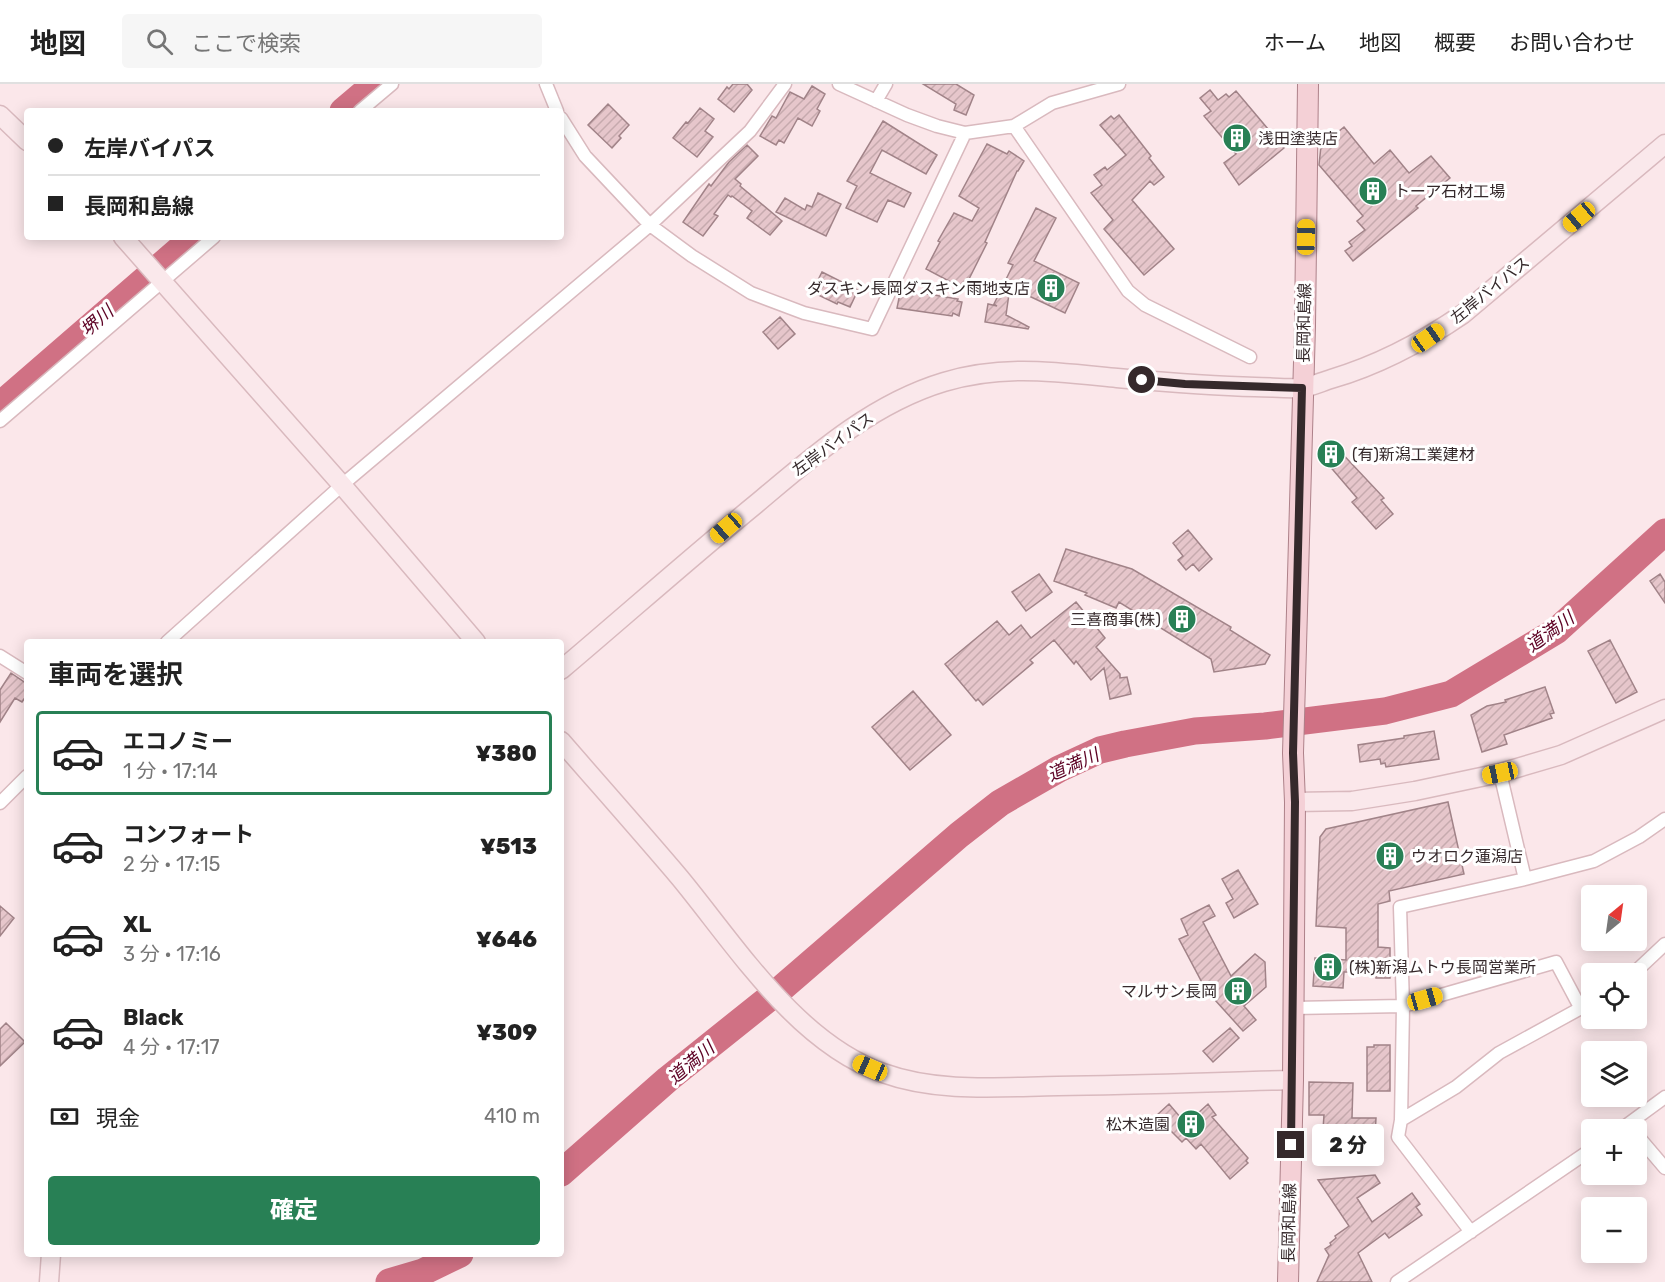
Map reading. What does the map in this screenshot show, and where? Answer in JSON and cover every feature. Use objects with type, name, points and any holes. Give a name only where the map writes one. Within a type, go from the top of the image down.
[{"type":"main road","name":"長岡和島線","points":[[1288,1282],[1293,1080],[1295,802],[1293,753],[1308,84]]},
{"type":"street","points":[[364,108],[392,84]]},
{"type":"street","points":[[546,84],[556,108]]},
{"type":"street","points":[[170,639],[342,485],[650,225],[750,131],[785,84]]},
{"type":"street","points":[[839,84],[876,102],[937,126],[965,133],[1014,126],[1052,103],[1119,84]]},
{"type":"street","points":[[876,102],[886,84]]},
{"type":"street","points":[[0,115],[24,138]]},
{"type":"street","points":[[564,123],[585,156],[650,225],[751,293],[804,313],[872,329],[965,133]]},
{"type":"street","points":[[1014,126],[1128,291],[1145,305],[1250,357]]},
{"type":"street","name":"左岸バイパス","points":[[564,667],[825,447],[855,425],[887,406],[946,381],[1023,370],[1185,384],[1302,388],[1344,375],[1388,358],[1428,338],[1463,314],[1665,144]]},
{"type":"street","points":[[126,240],[342,485],[473,639]]},
{"type":"street","points":[[0,421],[211,240]]},
{"type":"street","points":[[0,656],[24,671]]},
{"type":"street","points":[[1295,802],[1352,801],[1500,773],[1561,755],[1665,709]]},
{"type":"street","points":[[564,744],[787,1007],[827,1043],[858,1063],[883,1073],[938,1086],[1092,1086],[1293,1080]]},
{"type":"street","points":[[1500,773],[1525,879]]},
{"type":"street","points":[[0,803],[24,779]]},
{"type":"street","points":[[1471,1232],[1398,1137],[1401,1120],[1403,1006],[1400,907],[1594,861],[1665,819]]},
{"type":"street","points":[[1645,963],[1665,944]]},
{"type":"street","points":[[1293,1008],[1403,1006],[1556,962],[1581,999]]},
{"type":"street","points":[[1401,1120],[1456,1087],[1499,1053],[1581,1009]]},
{"type":"street","points":[[1638,1119],[1665,1097]]},
{"type":"street","points":[[1647,1147],[1665,1168]]},
{"type":"street","points":[[1397,1282],[1581,1157]]},
{"type":"street","points":[[49,1282],[51,1257]]},
{"type":"building","points":[[733,84],[747,84],[752,90],[734,112],[718,99],[727,87],[729,89]]},
{"type":"building","points":[[923,84],[956,84],[974,95],[966,115],[954,110],[956,104]]},
{"type":"building","points":[[812,86],[825,94],[812,126],[798,118],[784,143],[779,140],[776,145],[760,136],[772,116],[776,118],[790,92],[804,99]]},
{"type":"building","points":[[1210,90],[1218,100],[1226,94],[1229,97],[1236,91],[1284,148],[1239,185],[1224,163],[1236,154],[1204,116],[1211,111],[1200,98]]},
{"type":"building","points":[[608,104],[629,125],[612,148],[588,125]]},
{"type":"building","points":[[700,108],[714,119],[705,131],[713,137],[697,157],[673,138]]},
{"type":"building","points":[[1119,115],[1151,156],[1149,158],[1164,177],[1154,185],[1150,181],[1132,200],[1174,249],[1144,275],[1104,229],[1113,220],[1091,193],[1102,185],[1094,175],[1105,167],[1107,170],[1126,155],[1100,125],[1111,116],[1114,119]]},
{"type":"building","points":[[883,121],[937,155],[926,174],[882,150],[870,173],[911,193],[904,207],[888,200],[877,222],[846,208],[857,186],[847,181]]},
{"type":"building","name":"トーア石材工場","points":[[1344,127],[1374,164],[1390,150],[1409,173],[1431,156],[1450,178],[1416,206],[1418,208],[1353,261],[1345,251],[1352,246],[1349,242],[1365,230],[1357,221],[1363,216],[1319,165],[1321,146]]},
{"type":"building","points":[[987,144],[1007,154],[1009,151],[1024,161],[1017,171],[985,242],[987,243],[964,289],[926,269],[954,213],[972,221],[979,208],[959,196]]},
{"type":"building","points":[[747,145],[758,156],[735,179],[741,184],[740,186],[782,221],[770,235],[747,218],[752,211],[728,195],[714,214],[718,216],[703,236],[683,222],[709,184],[711,186],[729,162]]},
{"type":"building","points":[[818,193],[841,204],[826,236],[776,212],[785,198],[805,210],[807,205],[812,207]]},
{"type":"building","points":[[1036,208],[1056,218],[1034,261],[1079,283],[1065,313],[1010,287],[1006,315],[1029,327],[1028,329],[985,322],[988,304],[997,306],[994,304],[1013,265],[1008,263]]},
{"type":"building","points":[[822,272],[858,290],[850,307],[838,302],[837,304],[812,292]]},
{"type":"building","points":[[910,291],[958,299],[957,301],[962,302],[959,316],[953,313],[952,316],[897,308],[900,293],[909,294]]},
{"type":"building","points":[[780,317],[795,334],[778,349],[763,332]]},
{"type":"building","points":[[1335,446],[1384,498],[1381,500],[1393,514],[1376,529],[1352,502],[1357,498],[1321,456]]},
{"type":"building","points":[[1188,530],[1212,559],[1199,571],[1193,564],[1186,570],[1178,560],[1183,556],[1173,543]]},
{"type":"building","name":"三喜商事(株)","points":[[1066,549],[1132,569],[1231,627],[1230,630],[1270,655],[1265,664],[1214,672],[1211,659],[1119,602],[1116,608],[1085,595],[1087,593],[1054,581]]},
{"type":"building","points":[[1039,574],[1052,592],[1026,611],[1012,592]]},
{"type":"building","points":[[1660,574],[1665,582],[1665,603],[1650,581]]},
{"type":"building","points":[[1076,602],[1105,638],[1096,647],[1120,674],[1120,678],[1127,677],[1131,694],[1110,699],[1104,668],[1091,680],[1076,661],[1074,664],[1054,640],[1030,660],[1033,663],[983,705],[978,699],[976,701],[945,664],[997,621],[1009,635],[1021,625],[1031,638]]},
{"type":"building","points":[[1610,640],[1637,692],[1616,703],[1588,651]]},
{"type":"building","points":[[11,673],[24,682],[24,699],[22,702],[15,698],[0,722],[0,690]]},
{"type":"building","points":[[1545,687],[1554,713],[1550,714],[1552,718],[1504,735],[1507,744],[1482,752],[1471,715],[1487,706],[1506,702],[1505,700]]},
{"type":"building","points":[[913,691],[951,735],[910,770],[872,727]]},
{"type":"building","points":[[1434,731],[1439,759],[1386,767],[1385,763],[1381,764],[1380,759],[1360,762],[1358,745]]},
{"type":"building","name":"ウオロク蓮潟店","points":[[1448,802],[1464,874],[1389,891],[1390,901],[1378,904],[1378,947],[1390,948],[1390,978],[1376,978],[1376,972],[1344,972],[1343,988],[1313,986],[1315,958],[1346,960],[1346,928],[1316,926],[1320,837],[1326,829]]},
{"type":"building","points":[[1238,870],[1258,904],[1234,918],[1226,903],[1233,899],[1222,879]]},
{"type":"building","points":[[1209,905],[1215,916],[1203,922],[1231,976],[1255,954],[1265,962],[1266,987],[1244,1006],[1256,1020],[1243,1031],[1206,990],[1179,939],[1188,935],[1181,919]]},
{"type":"building","points":[[0,906],[14,918],[0,936]]},
{"type":"building","points":[[6,1023],[24,1043],[0,1066],[0,1029]]},
{"type":"building","points":[[1230,1028],[1239,1038],[1213,1062],[1203,1051]]},
{"type":"building","points":[[1374,1045],[1390,1045],[1390,1091],[1367,1091],[1367,1047],[1374,1047]]},
{"type":"building","points":[[1309,1082],[1353,1083],[1352,1118],[1376,1118],[1374,1152],[1380,1160],[1314,1158],[1314,1143],[1322,1144],[1324,1115],[1309,1115]]},
{"type":"building","points":[[1169,1104],[1186,1124],[1208,1104],[1216,1115],[1212,1117],[1248,1158],[1246,1161],[1248,1163],[1230,1179],[1201,1144],[1196,1149],[1186,1138],[1182,1142],[1156,1116]]},
{"type":"building","points":[[1375,1175],[1380,1183],[1357,1198],[1372,1222],[1412,1193],[1420,1204],[1416,1207],[1422,1215],[1389,1238],[1385,1233],[1358,1253],[1372,1282],[1317,1282],[1329,1255],[1325,1249],[1331,1245],[1335,1236],[1349,1226],[1318,1180]]},
{"type":"waterway","name":"堺川","points":[[347,108],[375,84]]},
{"type":"waterway","name":"堺川","points":[[0,405],[191,240]]},
{"type":"waterway","name":"道満川","points":[[564,1170],[668,1079],[783,987],[959,835],[1000,803],[1059,769],[1100,750],[1195,731],[1265,726],[1385,711],[1451,694],[1556,631],[1665,532]]},
{"type":"waterway","name":"道満川","points":[[389,1282],[423,1272],[454,1257]]},
{"type":"place","name":"浅田塗装店","points":[[1237,138]]},
{"type":"place","name":"トーア石材工場","points":[[1373,191]]},
{"type":"place","name":"ダスキン長岡ダスキン雨地支店","points":[[1051,288]]},
{"type":"place","name":"(有)新潟工業建材","points":[[1331,454]]},
{"type":"place","name":"三喜商事(株)","points":[[1182,619]]},
{"type":"place","name":"ウオロク蓮潟店","points":[[1390,856]]},
{"type":"place","name":"(株)新潟ムトウ長岡営業所","points":[[1328,967]]},
{"type":"place","name":"マルサン長岡","points":[[1238,991]]},
{"type":"place","name":"松木造園","points":[[1191,1124]]},
{"type":"route","points":[[1142,380],[1185,384],[1302,388],[1293,753],[1295,802],[1291,1145]]}]
